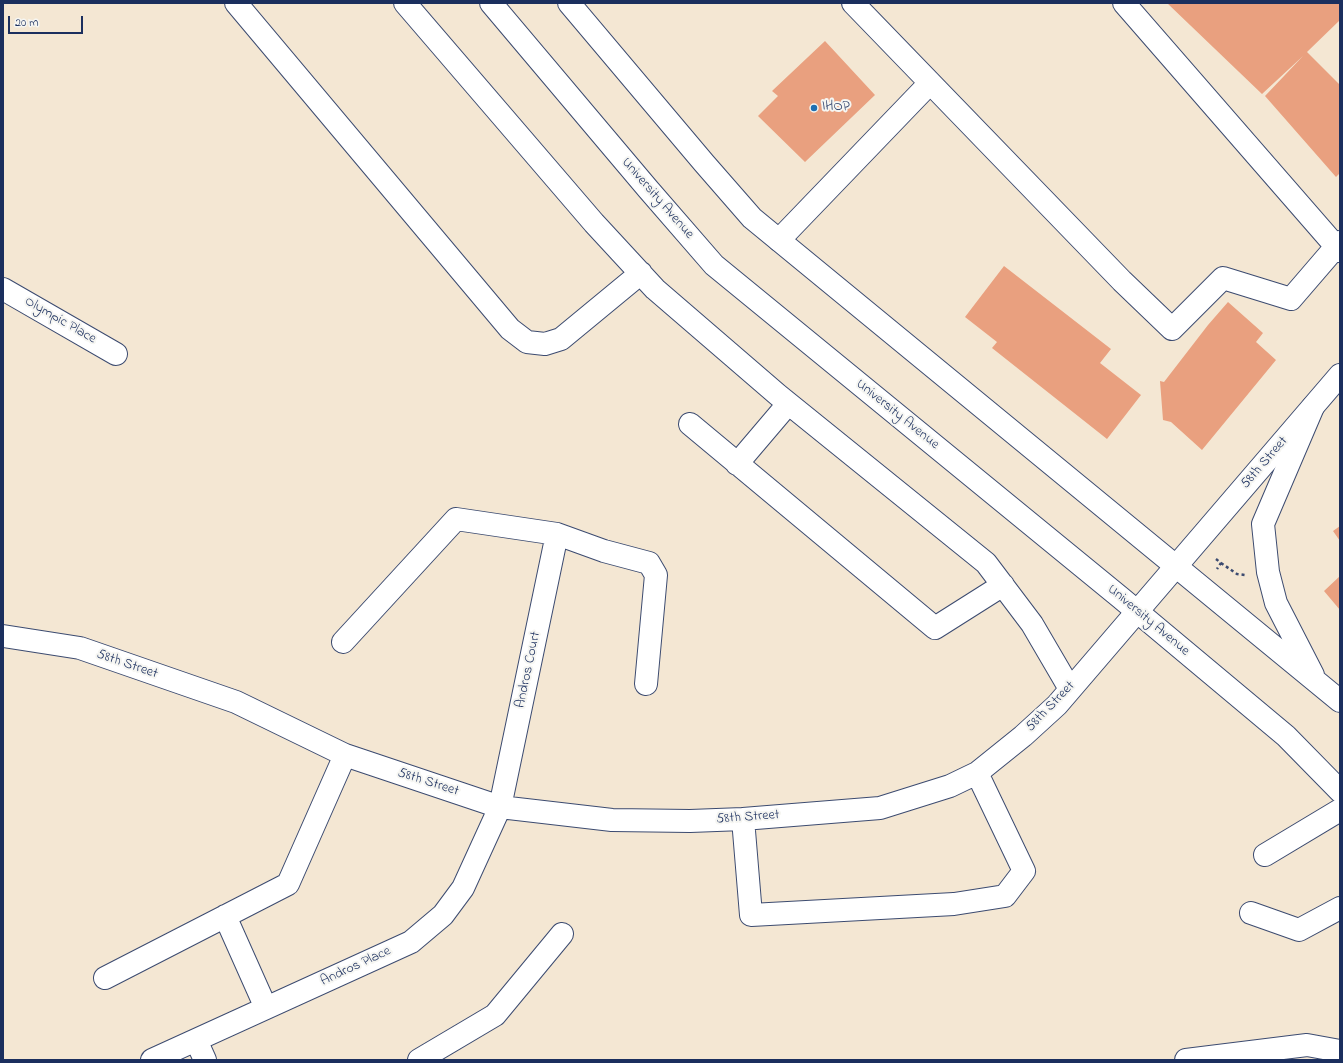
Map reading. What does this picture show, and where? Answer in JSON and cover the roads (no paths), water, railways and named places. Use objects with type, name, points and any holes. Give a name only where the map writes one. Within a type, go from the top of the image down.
[{"type":"main road","points":[[236,3],[510,329],[527,342],[545,344],[561,339],[641,274]]},
{"type":"main road","points":[[405,3],[594,223],[655,289],[788,404],[986,563],[1032,624],[1070,689]]},
{"type":"main road","name":"University Avenue","points":[[492,3],[648,189],[714,265],[1286,736],[1340,791]]},
{"type":"main road","points":[[569,3],[704,164],[752,218],[1340,701]]},
{"type":"main road","points":[[853,3],[1172,329],[1223,278],[1291,299],[1339,246],[1124,3]]},
{"type":"main road","points":[[779,240],[930,83]]},
{"type":"main road","name":"Olympic Place","points":[[3,289],[116,354]]},
{"type":"main road","name":"58th Street","points":[[3,636],[80,648],[229,699],[345,755],[500,807],[612,820],[690,821],[743,819],[880,808],[950,786],[977,773],[1023,736],[1057,705],[1340,375]]},
{"type":"main road","points":[[737,464],[788,404]]},
{"type":"main road","points":[[1313,407],[1263,524],[1268,572],[1276,603],[1317,683]]},
{"type":"main road","points":[[690,424],[935,628],[1003,585]]},
{"type":"main road","points":[[343,642],[456,519],[557,534],[604,552],[649,562],[656,575],[646,684]]},
{"type":"main road","name":"Andros Court","points":[[500,807],[557,534]]},
{"type":"main road","points":[[105,978],[288,884],[345,755]]},
{"type":"main road","points":[[743,819],[751,915],[954,904],[1005,896],[1024,871],[977,773]]},
{"type":"main road","name":"Andros Place","points":[[152,1060],[411,942],[443,916],[463,888],[500,807]]},
{"type":"main road","points":[[1265,855],[1340,810]]},
{"type":"main road","points":[[1251,913],[1299,930],[1340,908]]},
{"type":"main road","points":[[224,916],[266,1008]]},
{"type":"main road","points":[[419,1060],[495,1015],[562,934]]},
{"type":"main road","points":[[196,1040],[205,1060]]},
{"type":"main road","points":[[1186,1060],[1307,1045],[1340,1051]]},
{"type":"place","name":"IHOP","points":[[814,108]]}]
